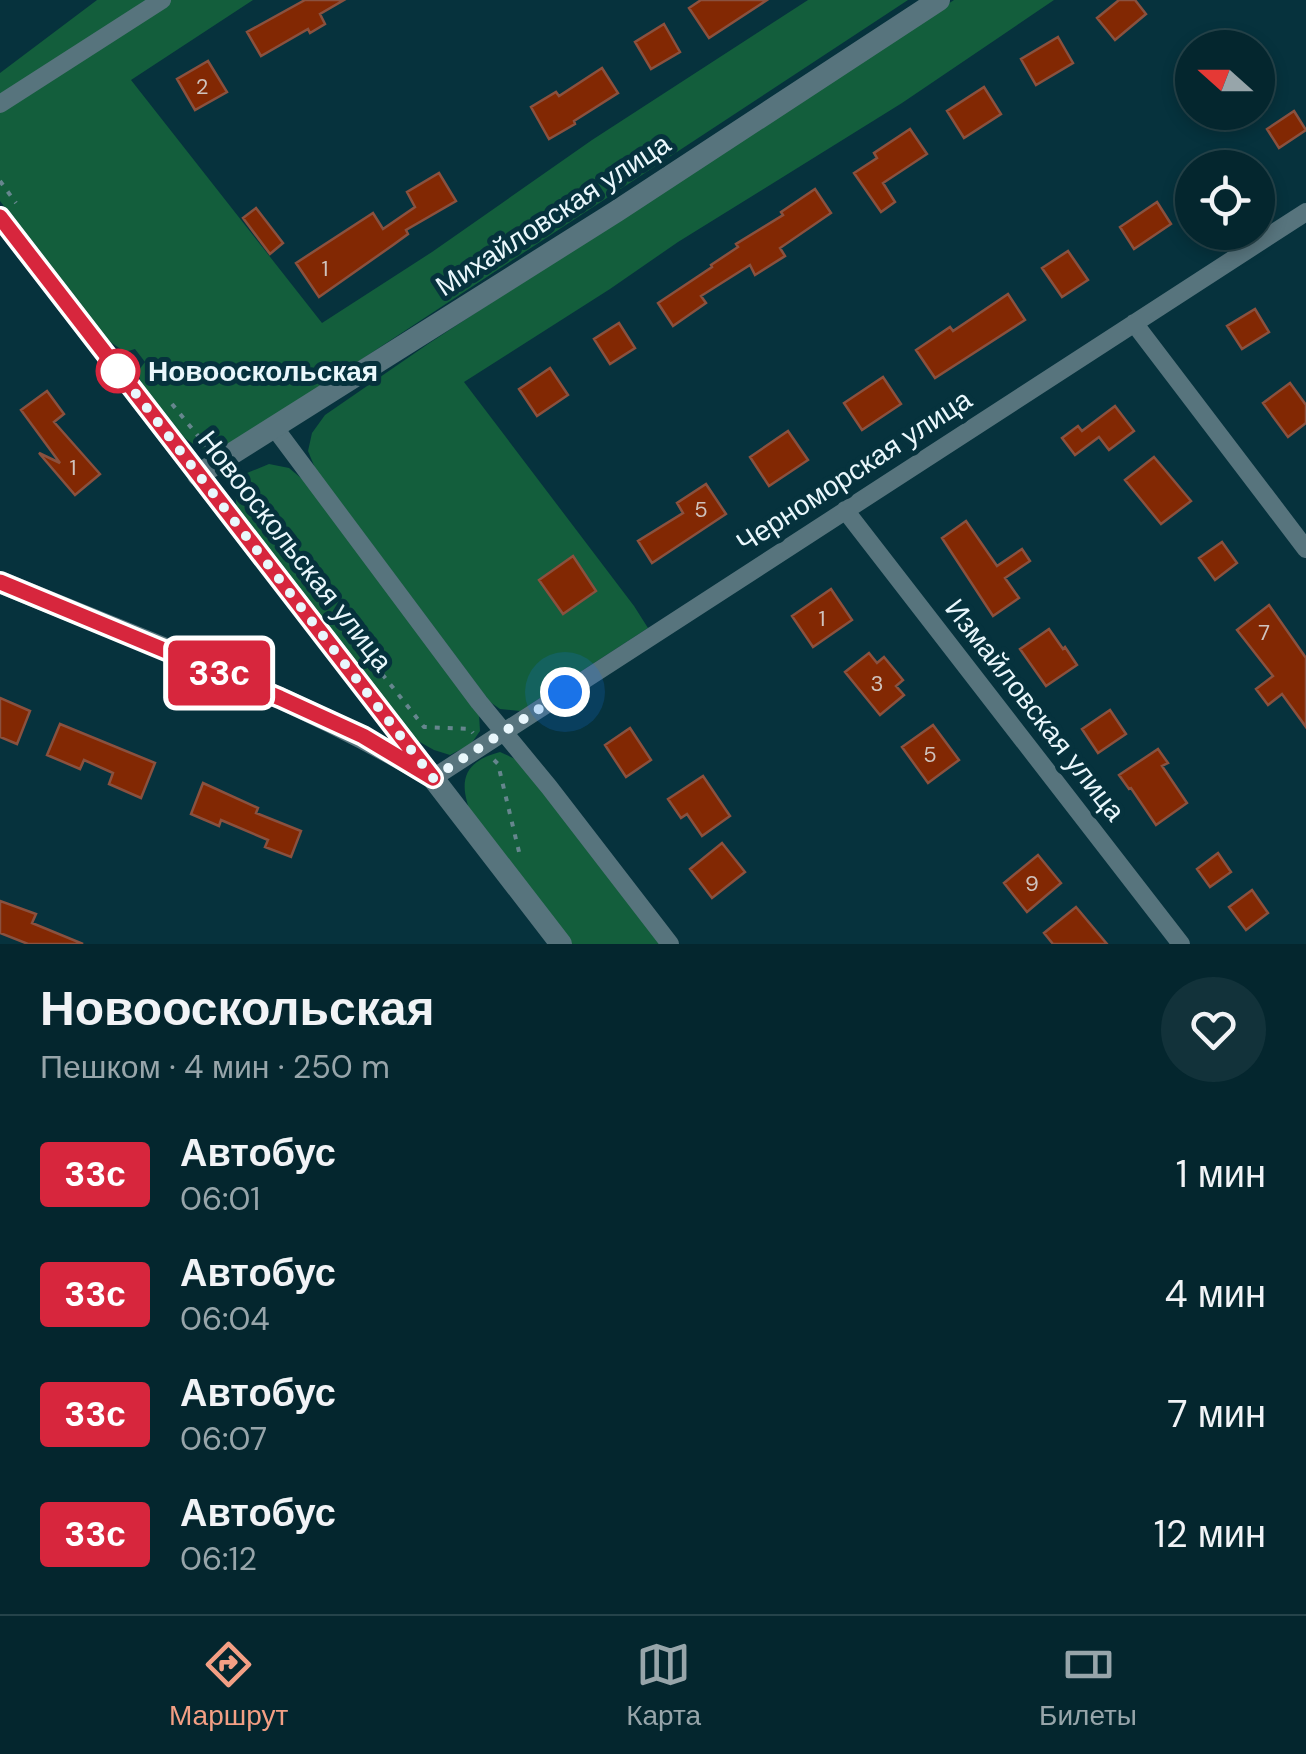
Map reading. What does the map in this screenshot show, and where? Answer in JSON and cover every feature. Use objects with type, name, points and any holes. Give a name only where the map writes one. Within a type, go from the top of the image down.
[{"type":"street","points":[[0,104],[162,0]]},
{"type":"street","name":"Михайловская улица","points":[[198,475],[617,211],[938,0]]},
{"type":"street","name":"Черноморская улица","points":[[433,778],[1306,212]]},
{"type":"street","name":"Новооскольская улица","points":[[12,215],[198,475],[561,944]]},
{"type":"street","points":[[1134,323],[1306,549]]},
{"type":"street","points":[[274,426],[503,733],[670,944]]},
{"type":"street","name":"Измайловская улица","points":[[845,510],[1181,944]]},
{"type":"street","points":[[0,582],[280,698],[363,736],[433,778]]},
{"type":"path","points":[[0,181],[12,215]]},
{"type":"path","points":[[169,400],[218,462]]},
{"type":"path","points":[[330,608],[424,727],[470,730],[480,741]]},
{"type":"path","points":[[489,752],[498,764],[520,855]]},
{"type":"green space","points":[[97,0],[253,0],[131,80],[322,323],[808,0],[908,0],[222,451],[199,448],[176,432],[141,388],[139,370],[145,362],[135,349],[125,352],[103,337],[0,201],[0,73]]},
{"type":"green space","points":[[954,0],[1054,0],[902,103],[678,242],[464,382],[648,628],[520,711],[500,709],[490,702],[315,468],[308,451],[312,433],[325,415],[428,344]]},
{"type":"green space","points":[[269,464],[289,468],[307,483],[479,714],[480,731],[471,744],[450,755],[409,736],[237,512],[235,489],[247,473]]},
{"type":"green space","points":[[500,752],[522,762],[661,944],[572,944],[473,818],[468,806],[465,785],[470,768]]},
{"type":"building","points":[[305,0],[344,0],[320,14],[325,24],[310,33],[308,29],[261,56],[247,32]]},
{"type":"building","points":[[701,0],[767,0],[709,38],[689,8]]},
{"type":"building","points":[[1119,0],[1135,0],[1146,14],[1115,40],[1097,18]]},
{"type":"building","points":[[664,24],[680,52],[651,69],[635,42]]},
{"type":"building","points":[[1058,37],[1073,63],[1036,85],[1021,59]]},
{"type":"building","points":[[208,61],[227,92],[195,110],[177,79]]},
{"type":"building","points":[[602,68],[618,93],[549,139],[531,107],[556,92],[559,96]]},
{"type":"building","points":[[984,87],[1001,114],[964,138],[947,111]]},
{"type":"building","points":[[1294,111],[1306,130],[1279,148],[1268,130],[1275,130],[1275,124]]},
{"type":"building","points":[[910,129],[927,154],[883,183],[895,202],[881,212],[854,173],[877,158],[874,153]]},
{"type":"building","points":[[439,173],[456,201],[406,230],[408,234],[319,297],[296,263],[373,213],[383,229],[415,207],[407,192]]},
{"type":"building","points":[[815,189],[831,213],[780,248],[785,256],[755,275],[750,265],[701,296],[706,303],[673,326],[658,303]]},
{"type":"building","points":[[1157,202],[1171,224],[1134,249],[1120,227]]},
{"type":"building","points":[[256,208],[283,243],[270,254],[243,218]]},
{"type":"building","points":[[1068,251],[1088,280],[1062,297],[1042,268]]},
{"type":"building","points":[[1008,294],[1025,320],[935,378],[916,350],[950,327],[953,331]]},
{"type":"building","points":[[1255,309],[1269,332],[1242,349],[1227,326]]},
{"type":"building","points":[[619,323],[635,348],[610,364],[594,339]]},
{"type":"building","points":[[550,368],[568,395],[537,416],[519,389]]},
{"type":"building","points":[[883,377],[901,404],[862,430],[844,403]]},
{"type":"building","points":[[1290,383],[1306,405],[1306,423],[1288,437],[1263,403]]},
{"type":"building","points":[[47,391],[64,414],[54,422],[100,474],[75,495],[39,453],[60,463],[21,410]]},
{"type":"building","points":[[1115,406],[1134,431],[1109,450],[1099,437],[1075,455],[1062,438],[1078,426],[1082,431]]},
{"type":"building","points":[[788,431],[808,460],[769,486],[750,457]]},
{"type":"building","points":[[1154,457],[1191,501],[1161,524],[1125,480]]},
{"type":"building","points":[[706,484],[726,514],[652,563],[638,541],[683,513],[677,503]]},
{"type":"building","points":[[966,521],[997,566],[1022,549],[1030,561],[1005,578],[1019,598],[993,616],[942,538]]},
{"type":"building","points":[[1222,542],[1237,563],[1215,580],[1199,558]]},
{"type":"building","points":[[573,556],[596,591],[563,614],[539,580]]},
{"type":"building","points":[[831,589],[852,620],[813,647],[792,616]]},
{"type":"building","points":[[1269,605],[1306,658],[1306,727],[1282,694],[1268,705],[1256,689],[1273,676],[1237,630]]},
{"type":"building","points":[[1049,629],[1077,665],[1046,686],[1020,649]]},
{"type":"building","points":[[869,653],[877,663],[884,657],[903,680],[896,686],[904,695],[880,715],[845,672]]},
{"type":"building","points":[[0,698],[30,711],[17,744],[0,737]]},
{"type":"building","points":[[1110,710],[1126,734],[1098,753],[1082,729]]},
{"type":"building","points":[[60,724],[155,763],[141,798],[109,784],[113,773],[84,760],[80,769],[47,755]]},
{"type":"building","points":[[933,725],[959,760],[928,783],[902,747]]},
{"type":"building","points":[[630,728],[651,760],[626,777],[605,745]]},
{"type":"building","points":[[1158,749],[1168,763],[1162,766],[1187,803],[1156,825],[1119,775]]},
{"type":"building","points":[[703,776],[730,816],[702,836],[687,814],[681,818],[668,799]]},
{"type":"building","points":[[203,783],[258,808],[256,813],[301,831],[291,857],[265,847],[268,840],[221,820],[219,826],[191,814]]},
{"type":"building","points":[[722,843],[745,872],[712,898],[690,869]]},
{"type":"building","points":[[1218,853],[1231,872],[1210,887],[1197,869]]},
{"type":"building","points":[[1038,855],[1061,883],[1027,912],[1004,883]]},
{"type":"building","points":[[1252,890],[1268,913],[1246,930],[1229,907]]},
{"type":"building","points":[[0,901],[36,914],[32,923],[83,944],[28,944],[0,933]]},
{"type":"building","points":[[1076,907],[1107,944],[1053,944],[1044,933]]},
{"type":"bus line","name":"33с","points":[[0,217],[433,778],[363,736],[280,698],[0,582]]},
{"type":"place","name":"Новооскольская","points":[[118,371]]},
{"type":"route","points":[[118,371],[116,368],[433,778],[565,692]]}]
